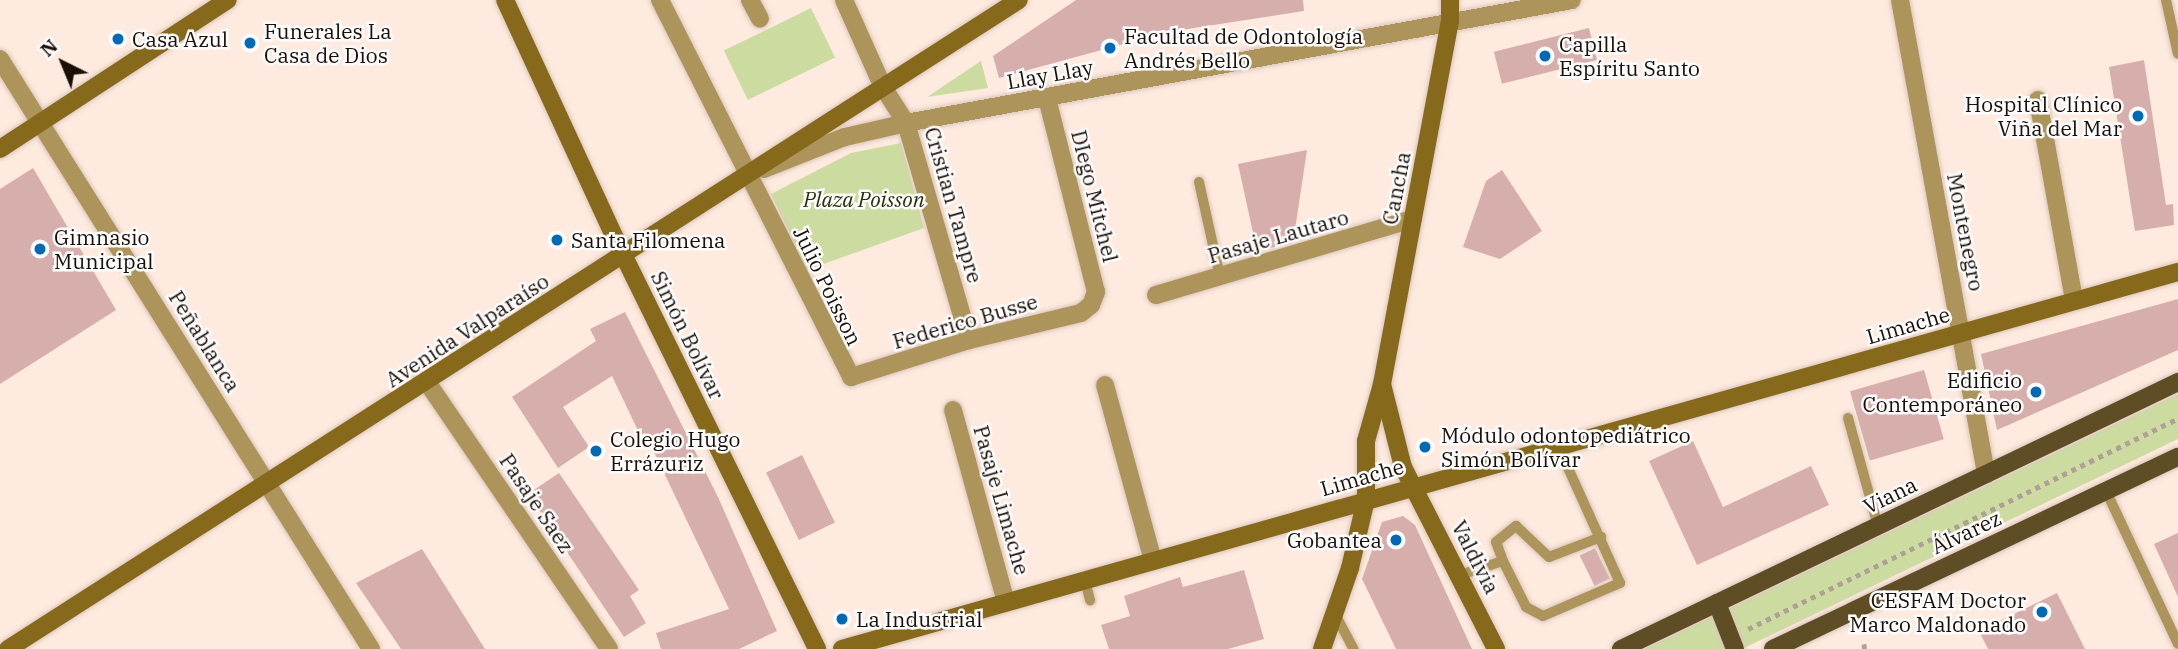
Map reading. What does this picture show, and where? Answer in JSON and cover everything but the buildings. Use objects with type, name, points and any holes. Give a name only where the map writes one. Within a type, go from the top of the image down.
[{"type":"main road","points":[[0,149],[228,0]]},
{"type":"main road","name":"Simón Bolívar","points":[[505,0],[624,256],[817,649]]},
{"type":"main road","name":"Avenida Valparaíso","points":[[9,649],[1019,0]]},
{"type":"main road","name":"Cancha","points":[[1322,649],[1335,614],[1366,499],[1366,441],[1382,384],[1450,22],[1450,0]]},
{"type":"main road","name":"Limache","points":[[842,649],[1366,499],[1560,450],[2178,272]]},
{"type":"main road","name":"Viana","points":[[1621,649],[2178,382]]},
{"type":"main road","name":"Cancha","points":[[1382,384],[1395,443],[1415,486]]},
{"type":"main road","name":"Álvarez","points":[[1773,649],[2178,457]]},
{"type":"main road","name":"Valdivia","points":[[1415,486],[1496,649]]},
{"type":"main road","points":[[1717,603],[1732,643]]},
{"type":"street","name":"Julio Poisson","points":[[660,0],[851,377]]},
{"type":"street","points":[[750,0],[760,19]]},
{"type":"street","name":"Cristian Tampre","points":[[844,0],[883,87],[906,123],[969,340]]},
{"type":"street","name":"Llay Llay","points":[[748,176],[845,137],[906,123],[1572,0]]},
{"type":"street","name":"Montenegro","points":[[1900,0],[1986,474]]},
{"type":"street","name":"Peñablanca","points":[[0,59],[371,649]]},
{"type":"street","name":"DIego Mitchel","points":[[1047,98],[1096,292],[1091,305]]},
{"type":"street","points":[[2038,100],[2074,301]]},
{"type":"street","name":"Pasaje Lautaro","points":[[1156,295],[1413,219]]},
{"type":"street","name":"Federico Busse","points":[[851,377],[969,340],[1081,313],[1091,305]]},
{"type":"street","name":"Pasaje Saez","points":[[427,382],[609,649]]},
{"type":"street","points":[[1105,385],[1153,560]]},
{"type":"street","name":"Pasaje Limache","points":[[953,410],[1006,602]]},
{"type":"lane","points":[[2166,0],[2178,54]]},
{"type":"lane","points":[[1199,182],[1220,276]]},
{"type":"lane","points":[[1848,418],[1878,526]]},
{"type":"lane","points":[[1560,450],[1601,537],[1620,583],[1543,616],[1526,607],[1496,542],[1500,534],[1517,526],[1549,556],[1601,537]]},
{"type":"lane","points":[[2106,491],[2178,644]]},
{"type":"lane","points":[[1460,575],[1503,561]]},
{"type":"lane","points":[[1085,580],[1090,600]]},
{"type":"lane","points":[[1335,614],[1354,649]]},
{"type":"path","points":[[1732,643],[2178,418]]},
{"type":"green space","points":[[811,8],[835,57],[748,100],[724,51]]},
{"type":"green space","points":[[981,61],[988,88],[927,97]]},
{"type":"green space","name":"Plaza Poisson","points":[[901,143],[924,228],[807,270],[771,194],[851,153]]},
{"type":"green space","points":[[2178,394],[2178,439],[1742,649],[1644,649]]},
{"type":"place","name":"Casa Azul","points":[[118,39]]},
{"type":"place","name":"Funerales La Casa de Dios","points":[[250,43]]},
{"type":"place","name":"Facultad de Odontología Andrés Bello","points":[[1110,48]]},
{"type":"place","name":"Capilla Espíritu Santo","points":[[1545,56]]},
{"type":"place","name":"Hospital Clínico Viña del Mar","points":[[2138,116]]},
{"type":"place","name":"Santa Filomena","points":[[557,240]]},
{"type":"place","name":"Gimnasio Municipal","points":[[40,249]]},
{"type":"place","name":"Edificio Contemporáneo","points":[[2036,392]]},
{"type":"place","name":"Módulo odontopediátrico Simón Bolívar","points":[[1425,447]]},
{"type":"place","name":"Colegio Hugo Errázuriz","points":[[596,451]]},
{"type":"place","name":"Gobantea","points":[[1396,540]]},
{"type":"place","name":"CESFAM Doctor Marco Maldonado","points":[[2042,612]]},
{"type":"place","name":"La Industrial","points":[[842,619]]}]
